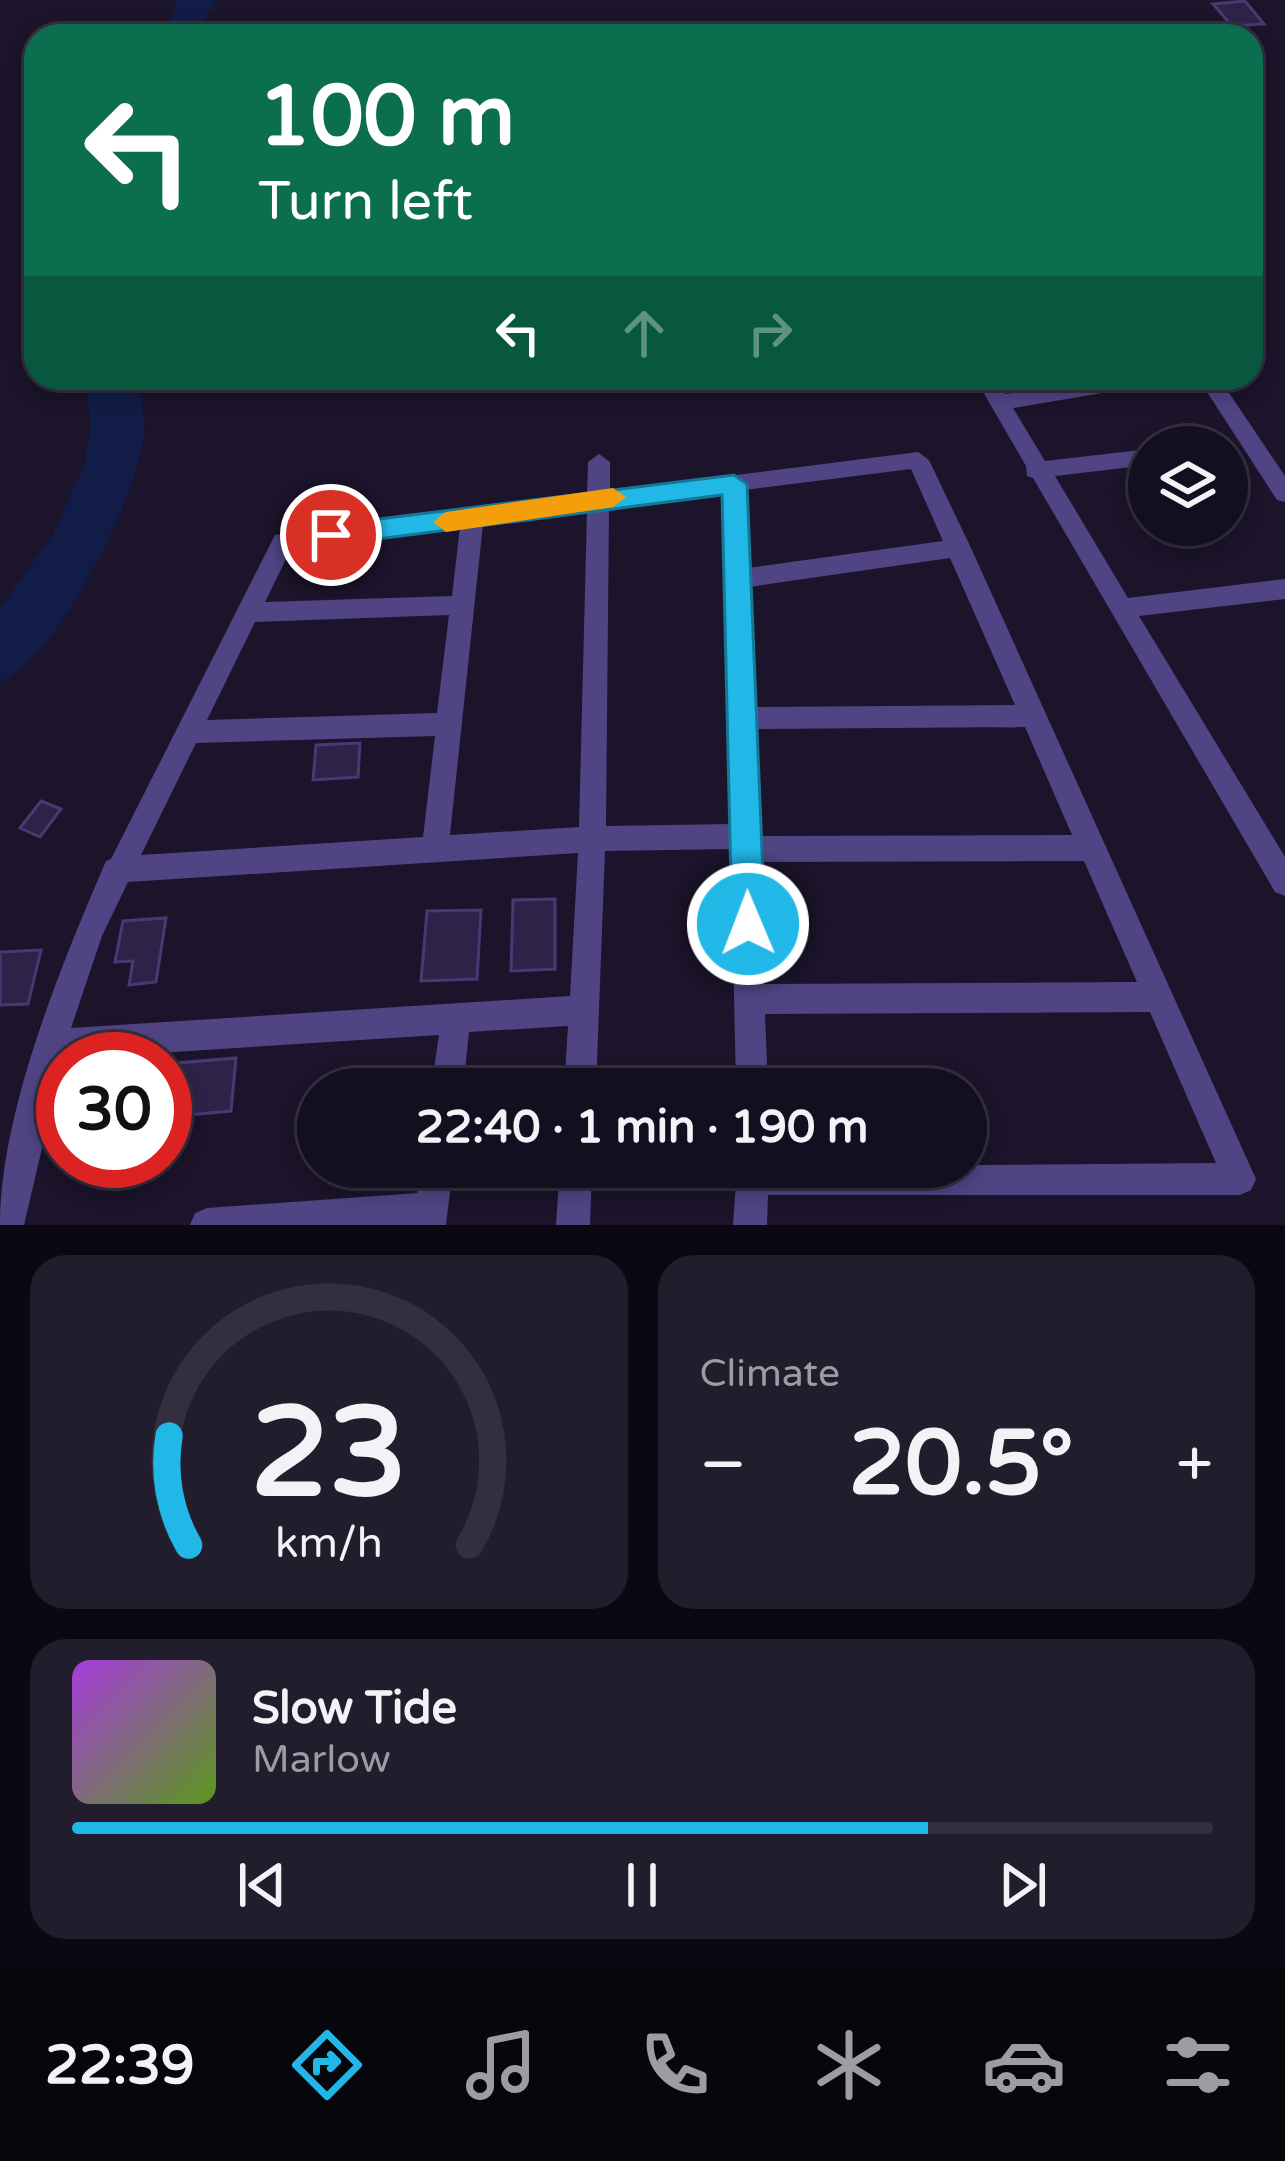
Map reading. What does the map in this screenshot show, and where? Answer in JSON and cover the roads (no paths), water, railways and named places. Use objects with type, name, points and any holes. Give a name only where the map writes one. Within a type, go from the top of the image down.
[{"type":"street","points":[[991,390],[1285,883]]},
{"type":"street","points":[[997,403],[1077,390]]},
{"type":"street","points":[[1216,390],[1283,490]]},
{"type":"street","points":[[1248,446],[1254,446]]},
{"type":"street","points":[[1035,470],[1128,459]]},
{"type":"street","points":[[54,1032],[88,932],[116,870],[284,541],[918,460],[1240,1180],[987,1176]]},
{"type":"street","points":[[581,1068],[592,839],[599,462]]},
{"type":"street","points":[[734,484],[745,718],[752,1068]]},
{"type":"street","points":[[435,849],[472,519]]},
{"type":"street","points":[[740,579],[958,548]]},
{"type":"street","points":[[1125,608],[1285,589]]},
{"type":"street","points":[[244,613],[464,605]]},
{"type":"street","points":[[745,718],[1029,716]]},
{"type":"street","points":[[188,732],[447,724]]},
{"type":"street","points":[[116,870],[592,839],[1088,848]]},
{"type":"street","points":[[750,999],[1158,997]]},
{"type":"street","points":[[192,1036],[584,1010]]},
{"type":"street","points":[[450,1068],[457,1019]]},
{"type":"street","points":[[7,1225],[36,1104]]},
{"type":"street","points":[[573,1225],[575,1188]]},
{"type":"street","points":[[750,1225],[752,1188]]},
{"type":"street","points":[[207,1225],[430,1216]]},
{"type":"waterway","points":[[186,24],[189,9],[200,0]]},
{"type":"waterway","points":[[0,655],[56,579],[101,495],[117,434],[113,390]]}]
